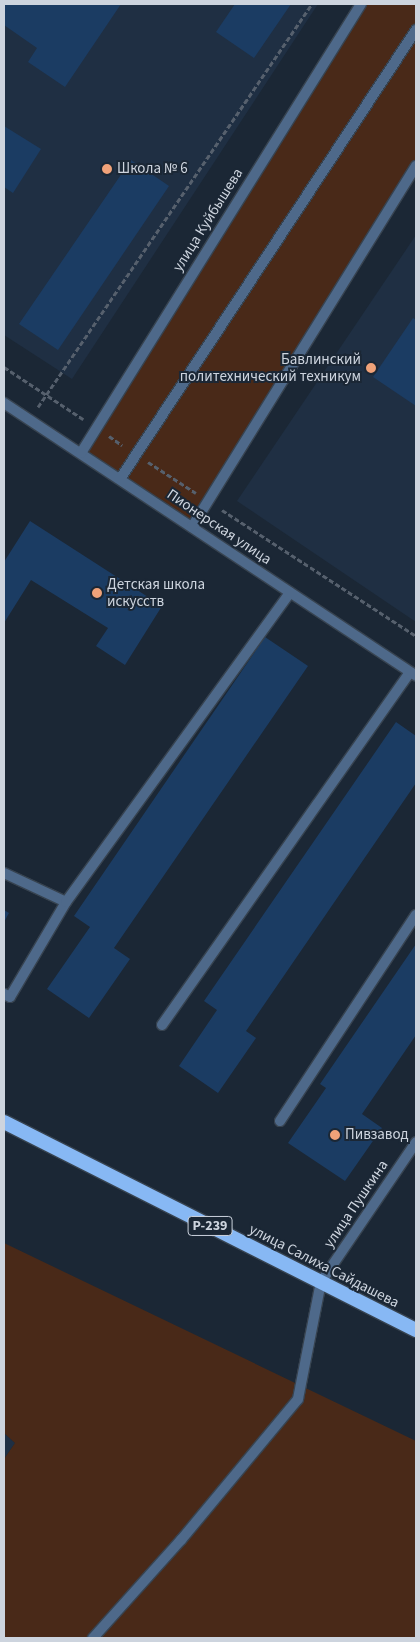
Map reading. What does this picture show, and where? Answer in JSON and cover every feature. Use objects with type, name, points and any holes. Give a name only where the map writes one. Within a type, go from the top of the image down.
[{"type":"highway","name":"улица Салиха Сайдашева","points":[[4,1122],[416,1330]]},
{"type":"street","name":"улица Куйбышева","points":[[82,453],[361,4]]},
{"type":"street","points":[[120,479],[416,30]]},
{"type":"street","points":[[192,527],[416,166]]},
{"type":"street","name":"Пионерская улица","points":[[4,403],[413,674]]},
{"type":"street","points":[[4,994],[10,997],[66,902],[290,592]]},
{"type":"street","points":[[162,1025],[413,674]]},
{"type":"street","points":[[4,873],[66,902]]},
{"type":"street","points":[[280,1121],[416,915]]},
{"type":"street","name":"улица Пушкина","points":[[321,1282],[416,1142]]},
{"type":"street","points":[[93,1638],[181,1540],[298,1399],[321,1282]]},
{"type":"path","points":[[28,419],[218,146],[312,4]]},
{"type":"shaded area","name":"Школа № 6","points":[[4,4],[318,4],[72,379],[4,335]]},
{"type":"shaded area","points":[[361,4],[416,4],[416,166],[192,527],[81,453]]},
{"type":"shaded area","name":"Бавлинский политехнический техникум","points":[[416,235],[416,622],[237,501]]},
{"type":"shaded area","points":[[4,1243],[416,1441],[416,1638],[4,1638],[4,1459],[15,1443],[4,1433]]},
{"type":"shaded area","points":[[4,1433],[15,1443],[4,1459]]},
{"type":"building","points":[[4,4],[121,4],[65,87],[28,62],[37,48],[4,25]]},
{"type":"building","points":[[235,4],[291,4],[254,58],[216,32]]},
{"type":"building","points":[[4,126],[41,149],[13,193],[4,187]]},
{"type":"building","points":[[131,160],[169,186],[58,350],[19,324]]},
{"type":"building","points":[[413,318],[416,320],[416,406],[373,377]]},
{"type":"building","name":"Детская школа искусств","points":[[30,521],[162,606],[125,665],[96,646],[108,628],[31,580],[4,623],[4,562]]},
{"type":"building","points":[[265,637],[308,666],[114,948],[130,959],[89,1018],[47,989],[90,927],[74,916]]},
{"type":"building","points":[[396,722],[416,736],[416,783],[246,1031],[256,1038],[218,1093],[179,1066],[217,1010],[204,1001]]},
{"type":"building","points":[[4,910],[9,913],[4,922]]},
{"type":"building","points":[[416,944],[416,1035],[362,1114],[382,1128],[345,1181],[288,1143],[326,1088],[320,1084]]},
{"type":"place","name":"Школа № 6","points":[[107,169]]},
{"type":"place","name":"Бавлинский политехнический техникум","points":[[371,368]]},
{"type":"place","name":"Детская школа искусств","points":[[97,593]]},
{"type":"place","name":"Пивзавод","points":[[335,1135]]}]
